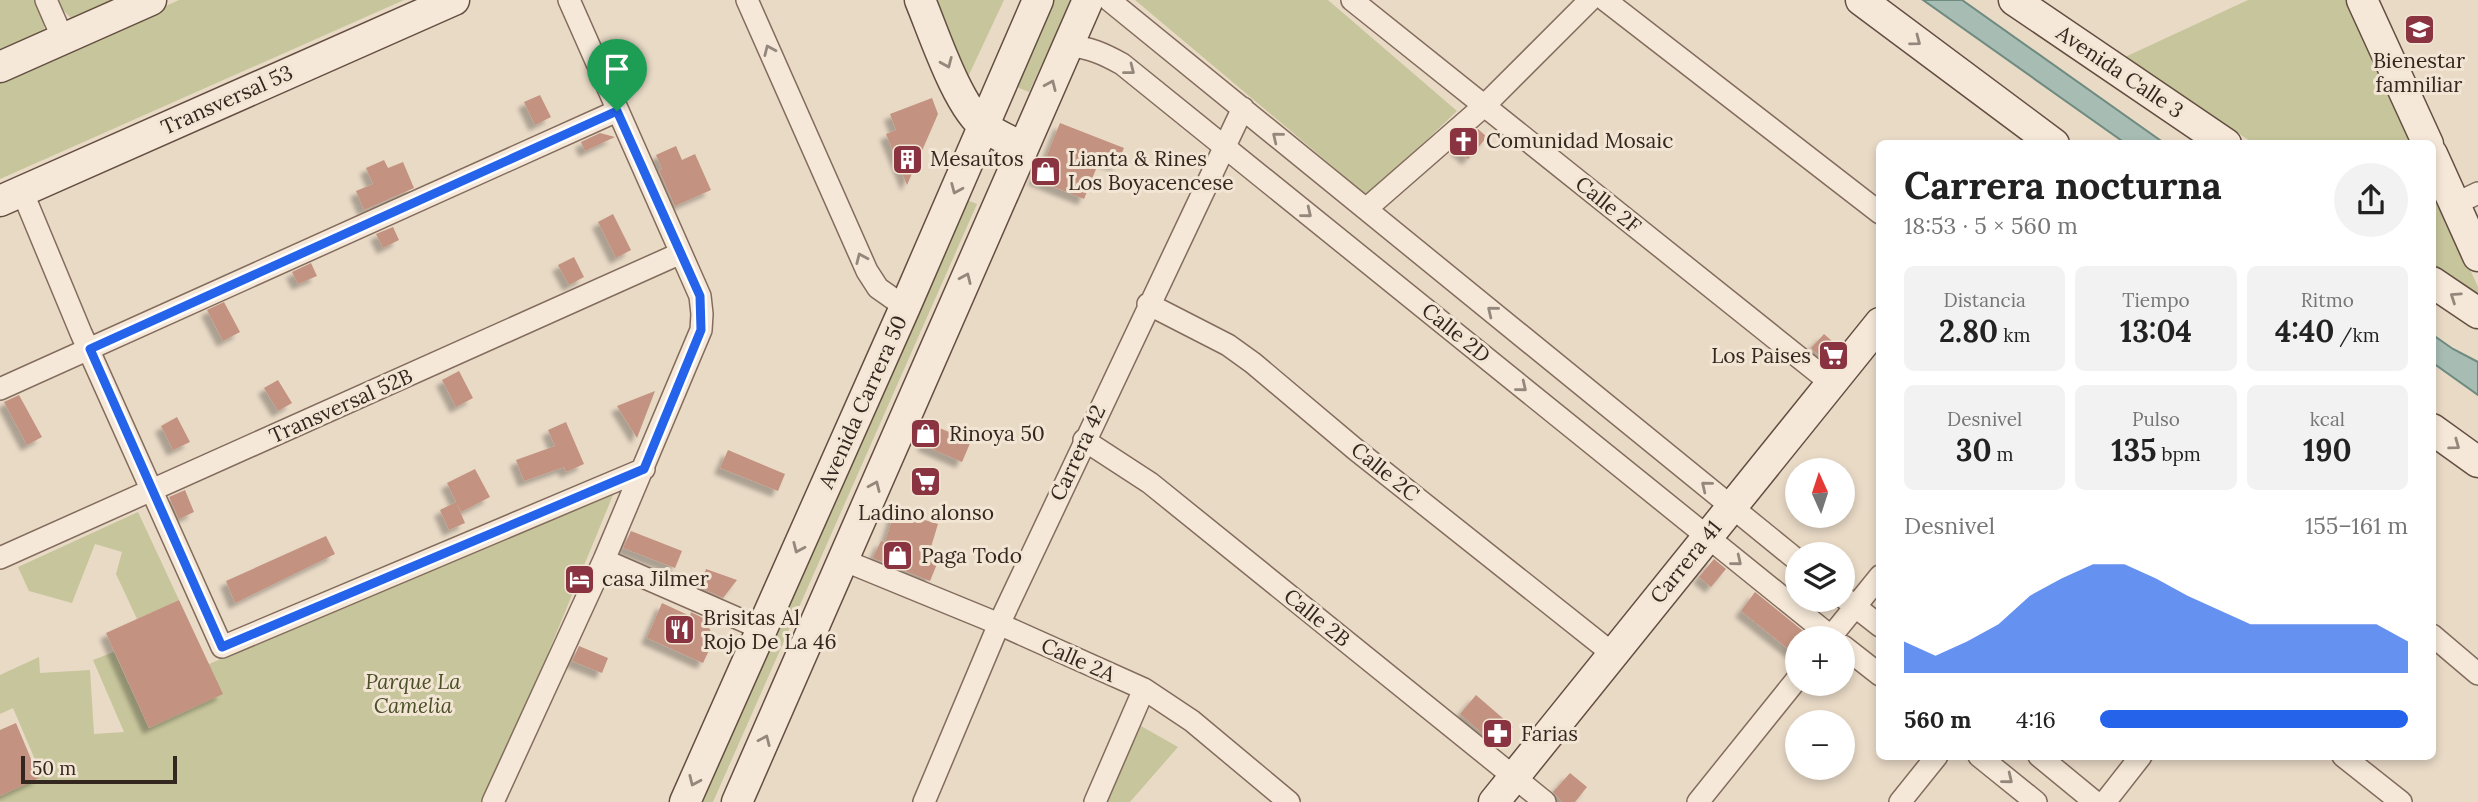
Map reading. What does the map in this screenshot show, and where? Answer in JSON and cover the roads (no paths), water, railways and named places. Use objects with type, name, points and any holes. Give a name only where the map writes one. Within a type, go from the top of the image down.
[{"type":"main road","points":[[0,67],[151,0]]},
{"type":"main road","name":"Transversal 53","points":[[11,196],[454,0]]},
{"type":"main road","points":[[920,0],[964,102],[983,126],[1023,148]]},
{"type":"main road","name":"Avenida Carrera 50","points":[[685,802],[1038,0]]},
{"type":"main road","points":[[737,802],[1088,0]]},
{"type":"main road","points":[[1861,0],[2038,139]]},
{"type":"main road","name":"Avenida Calle 3","points":[[2014,0],[2221,140]]},
{"type":"main road","points":[[2362,0],[2426,140]]},
{"type":"main road","points":[[2436,159],[2466,198],[2478,256]]},
{"type":"main road","points":[[2436,285],[2478,313]]},
{"type":"main road","name":"Carrera 41","points":[[1493,802],[1876,328]]},
{"type":"main road","points":[[2436,432],[2478,462]]},
{"type":"street","points":[[46,0],[63,38]]},
{"type":"street","points":[[494,802],[644,469],[701,330],[700,296],[569,0]]},
{"type":"street","points":[[747,0],[867,271],[878,288],[905,307]]},
{"type":"street","name":"Calle 2D","points":[[1109,0],[1785,550]]},
{"type":"street","name":"Calle 2F","points":[[1352,0],[1831,383]]},
{"type":"street","points":[[1366,209],[1484,106],[1590,0]]},
{"type":"street","points":[[1605,0],[1876,210]]},
{"type":"street","name":"Calle 2D","points":[[1068,46],[1099,51],[1122,64],[1817,626]]},
{"type":"street","name":"Carrera 42","points":[[924,802],[999,624],[1242,108]]},
{"type":"street","points":[[0,389],[617,111]]},
{"type":"street","points":[[11,196],[90,349],[222,647],[644,469]]},
{"type":"street","name":"Transversal 52B","points":[[0,558],[681,253]]},
{"type":"street","name":"Calle 2C","points":[[1148,304],[1228,345],[1254,363],[1356,449],[1613,654]]},
{"type":"street","name":"Calle 2B","points":[[1084,440],[1150,483],[1545,802]]},
{"type":"street","points":[[604,560],[762,629]]},
{"type":"street","name":"Calle 2A","points":[[843,560],[999,624],[1144,689],[1192,721],[1289,802]]},
{"type":"street","points":[[1855,597],[1876,579]]},
{"type":"street","points":[[1855,607],[1876,623]]},
{"type":"street","points":[[2436,638],[2478,674]]},
{"type":"street","name":"Calle 2D","points":[[1855,656],[1876,673]]},
{"type":"street","points":[[1095,802],[1144,689]]},
{"type":"street","points":[[1698,802],[1785,694]]},
{"type":"street","points":[[1900,802],[1934,760]]},
{"type":"street","points":[[1984,760],[2036,802]]},
{"type":"street","points":[[2044,760],[2095,802]]},
{"type":"street","points":[[2105,802],[2138,760]]},
{"type":"street","points":[[2348,760],[2401,802]]},
{"type":"place","name":"Bienestar famniliar","points":[[2419,29]]},
{"type":"place","name":"Comunidad Mosaic","points":[[1463,141]]},
{"type":"place","name":"Mesautos","points":[[907,159]]},
{"type":"place","name":"Lianta & Rines Los Boyacencese","points":[[1045,171]]},
{"type":"place","name":"Los Paises","points":[[1834,356]]},
{"type":"place","name":"Rinoya 50","points":[[926,434]]},
{"type":"place","name":"Ladino alonso","points":[[926,481]]},
{"type":"place","name":"Paga Todo","points":[[898,556]]},
{"type":"place","name":"casa Jilmer","points":[[579,579]]},
{"type":"place","name":"Brisitas Al Rojo De La 46","points":[[680,630]]},
{"type":"place","name":"Farias","points":[[1498,734]]},
{"type":"park label","name":"Parque La Camelia","points":[[413,694]]}]
